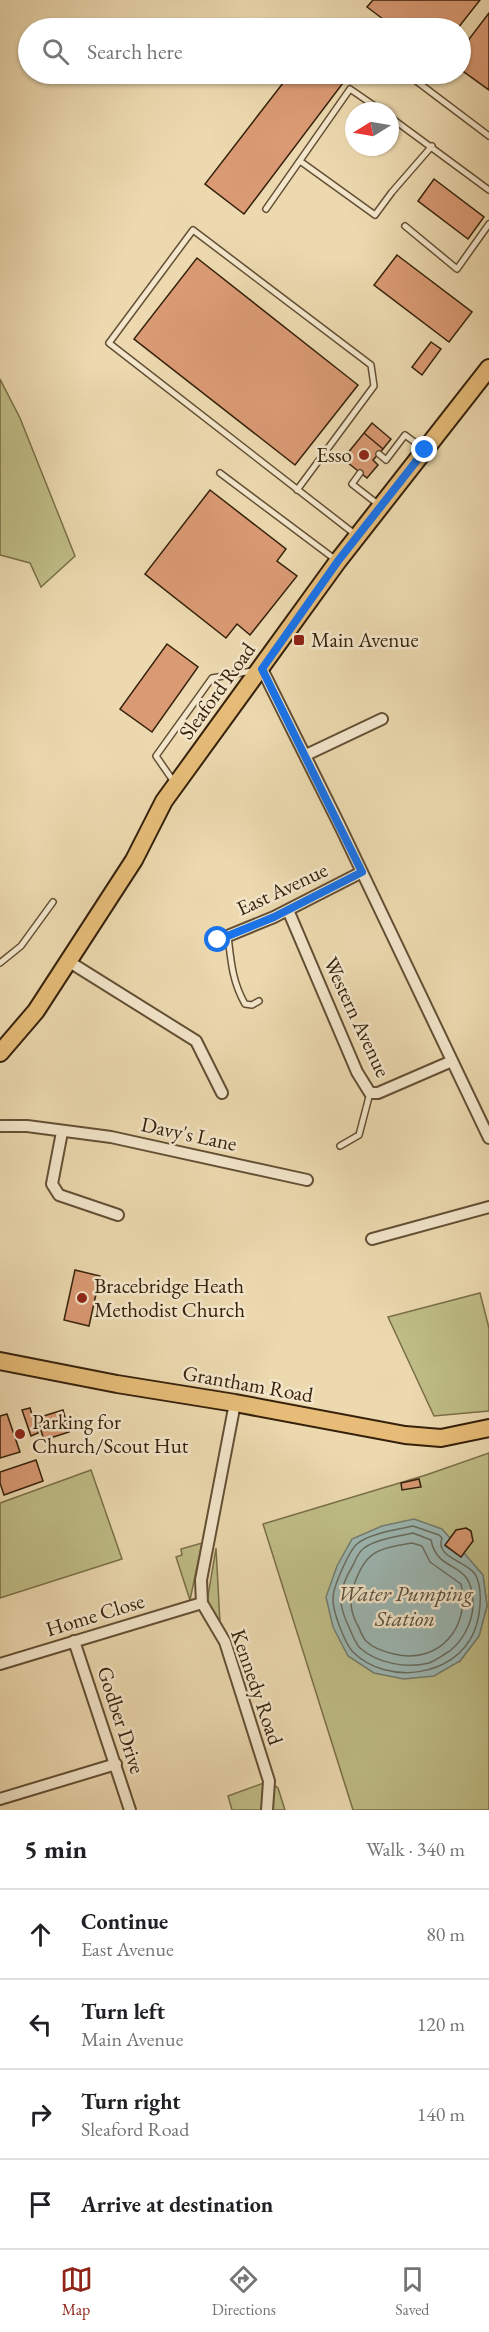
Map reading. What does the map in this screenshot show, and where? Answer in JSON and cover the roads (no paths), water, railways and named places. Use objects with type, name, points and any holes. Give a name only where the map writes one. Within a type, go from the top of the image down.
[{"type":"main road","name":"Sleaford Road","points":[[0,1053],[36,1011],[134,860],[165,801],[338,561],[489,368]]},
{"type":"main road","name":"Grantham Road","points":[[0,1361],[405,1435],[441,1438],[489,1428]]},
{"type":"street","points":[[262,669],[489,1138]]},
{"type":"street","points":[[306,756],[382,718]]},
{"type":"street","name":"East Avenue","points":[[223,938],[288,910],[362,872]]},
{"type":"street","name":"Western Avenue","points":[[288,910],[357,1072],[370,1093],[378,1093],[452,1060]]},
{"type":"street","points":[[68,961],[196,1041],[222,1093]]},
{"type":"street","name":"Davy's Lane","points":[[0,1126],[27,1126],[111,1137],[307,1180]]},
{"type":"street","points":[[62,1132],[52,1184],[58,1195],[118,1215]]},
{"type":"street","points":[[372,1239],[489,1207]]},
{"type":"street","points":[[201,1603],[201,1580],[235,1403]]},
{"type":"street","name":"Home Close","points":[[0,1664],[201,1603]]},
{"type":"street","name":"Kennedy Road","points":[[201,1603],[225,1642],[269,1781],[267,1810]]},
{"type":"street","name":"Godber Drive","points":[[74,1641],[130,1810]]},
{"type":"street","points":[[0,1799],[116,1764]]},
{"type":"lane","points":[[419,84],[489,136]]},
{"type":"lane","points":[[266,209],[351,89],[369,102]]},
{"type":"lane","points":[[399,123],[489,190]]},
{"type":"lane","points":[[300,161],[375,215],[432,146]]},
{"type":"lane","points":[[405,226],[457,269],[489,224]]},
{"type":"lane","points":[[297,490],[374,386],[371,365],[193,230],[109,343],[297,490],[357,536]]},
{"type":"lane","points":[[379,454],[386,460],[405,435],[425,450]]},
{"type":"lane","points":[[220,473],[338,561]]},
{"type":"lane","points":[[360,473],[352,484],[381,506]]},
{"type":"lane","points":[[177,786],[156,756],[212,678],[262,669]]},
{"type":"lane","points":[[0,963],[21,946],[53,902]]},
{"type":"lane","points":[[223,938],[240,996],[245,1004],[252,1005],[259,1001]]},
{"type":"lane","points":[[340,1146],[359,1135],[370,1093]]},
{"type":"water","name":"Water Pumping Station","points":[[414,1519],[442,1529],[450,1538],[445,1546],[461,1557],[464,1553],[483,1575],[487,1606],[479,1636],[460,1661],[434,1676],[404,1679],[374,1673],[348,1656],[333,1627],[326,1597],[337,1566],[352,1539],[382,1526]]},
{"type":"place","name":"Esso","points":[[364,455]]},
{"type":"place","name":"Main Avenue","points":[[299,640]]},
{"type":"place","name":"Bracebridge Heath Methodist Church","points":[[82,1298]]},
{"type":"place","name":"Parking for Church/Scout Hut","points":[[20,1434]]}]
